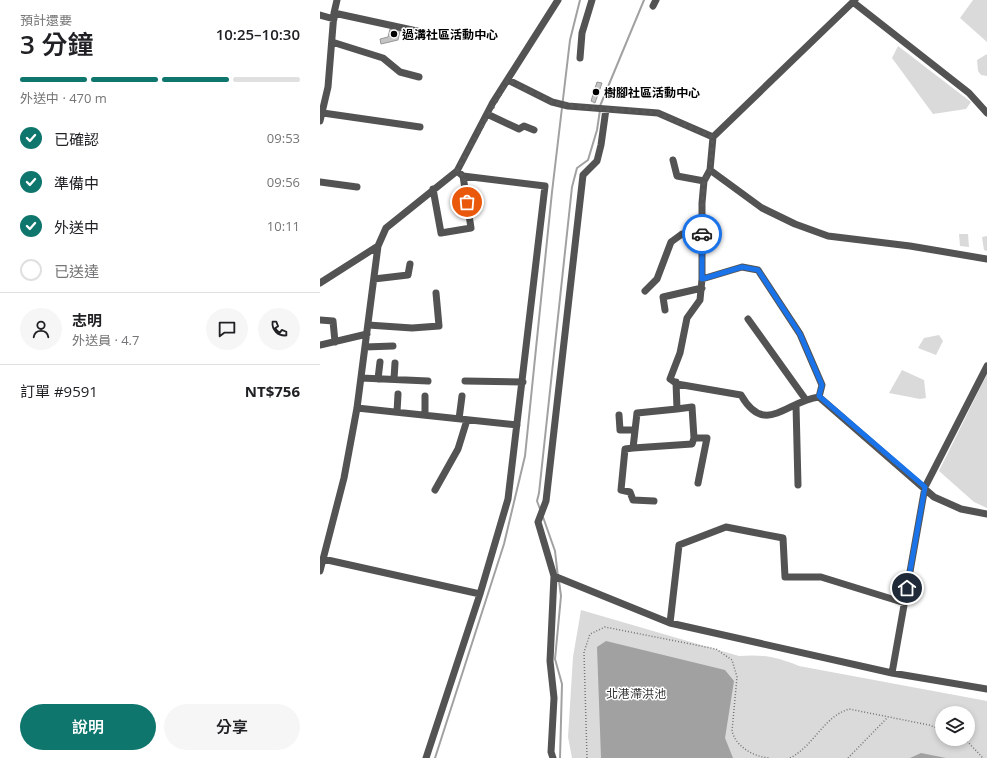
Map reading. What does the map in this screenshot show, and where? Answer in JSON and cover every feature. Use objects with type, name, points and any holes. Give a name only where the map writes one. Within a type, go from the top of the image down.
[{"type":"street","points":[[320,121],[328,87],[334,16],[337,0]]},
{"type":"street","points":[[320,571],[344,478],[357,408],[378,246],[386,228],[457,171],[487,114],[558,0]]},
{"type":"street","points":[[580,58],[582,33],[592,0]]},
{"type":"street","points":[[819,396],[771,415],[761,415],[748,407],[741,395],[677,384],[670,379],[680,353],[687,318],[700,300],[702,288],[702,203],[704,181],[710,170],[713,137],[854,1],[969,93],[987,112]]},
{"type":"street","points":[[320,16],[334,16],[426,33]]},
{"type":"street","points":[[332,42],[383,58],[400,72],[419,76]]},
{"type":"street","points":[[508,80],[559,104],[658,113],[713,137]]},
{"type":"street","points":[[553,758],[551,752],[554,698],[550,661],[554,576],[538,522],[546,501],[583,175],[597,161],[602,146],[605,109]]},
{"type":"street","points":[[322,113],[420,127]]},
{"type":"street","points":[[487,114],[519,129],[524,126],[534,130]]},
{"type":"street","points":[[673,160],[677,176],[704,181]]},
{"type":"street","points":[[710,170],[762,208],[795,224],[828,236],[910,246],[987,259]]},
{"type":"street","points":[[426,758],[480,594],[508,499],[545,186],[464,176],[457,171]]},
{"type":"street","points":[[433,189],[442,233],[471,228],[464,176]]},
{"type":"street","points":[[320,182],[357,186]]},
{"type":"street","points":[[645,291],[657,279],[671,242],[682,234],[702,239]]},
{"type":"street","points":[[320,283],[378,246]]},
{"type":"street","points":[[374,279],[408,275],[410,264]]},
{"type":"street","points":[[702,279],[742,267],[758,270],[800,334],[822,385],[819,396]]},
{"type":"street","points":[[665,310],[663,297],[702,288]]},
{"type":"street","points":[[368,325],[412,328],[439,326],[436,293]]},
{"type":"street","points":[[748,318],[806,400]]},
{"type":"street","points":[[320,320],[333,321],[335,342]]},
{"type":"street","points":[[320,345],[367,334]]},
{"type":"street","points":[[365,347],[393,346]]},
{"type":"street","points":[[378,378],[380,362]]},
{"type":"street","points":[[394,379],[395,364]]},
{"type":"street","points":[[892,673],[925,487],[987,366]]},
{"type":"street","points":[[361,378],[428,381]]},
{"type":"street","points":[[465,381],[523,382]]},
{"type":"street","points":[[676,382],[676,409]]},
{"type":"street","points":[[396,412],[398,394]]},
{"type":"street","points":[[425,396],[425,415]]},
{"type":"street","points":[[459,419],[462,396]]},
{"type":"street","points":[[819,396],[934,496],[961,509],[987,514]]},
{"type":"street","points":[[796,405],[798,485]]},
{"type":"street","points":[[633,448],[637,413],[692,407],[694,438],[692,444],[625,449],[621,490],[630,492],[633,500],[654,501]]},
{"type":"street","points":[[357,408],[517,425]]},
{"type":"street","points":[[619,415],[620,430],[635,430]]},
{"type":"street","points":[[435,490],[458,449],[467,420]]},
{"type":"street","points":[[694,438],[707,438],[698,483]]},
{"type":"street","points":[[670,623],[680,545],[726,527],[783,538],[785,577],[821,577],[904,603]]},
{"type":"street","points":[[323,559],[480,594]]},
{"type":"street","points":[[554,576],[670,623],[892,673],[987,689]]},
{"type":"path","points":[[587,758],[584,652],[590,634],[605,627],[716,649],[732,660],[737,677],[732,731],[733,736],[745,749],[753,754],[770,758]]},
{"type":"path","points":[[790,758],[801,753],[839,712],[849,709],[935,727]]},
{"type":"path","points":[[848,758],[888,717]]},
{"type":"path","points":[[972,746],[984,758]]},
{"type":"green space","points":[[973,0],[987,0],[987,42],[960,18]]},
{"type":"green space","points":[[898,46],[971,102],[966,109],[933,114],[892,58]]},
{"type":"green space","points":[[987,54],[987,76],[981,75],[978,71],[977,60]]},
{"type":"green space","points":[[959,234],[968,234],[969,247],[960,246]]},
{"type":"green space","points":[[987,236],[987,251],[984,250],[982,237]]},
{"type":"green space","points":[[939,335],[943,341],[936,355],[918,348],[924,338]]},
{"type":"green space","points":[[902,370],[924,380],[926,398],[920,399],[889,393]]},
{"type":"green space","points":[[987,374],[987,508],[974,502],[939,471]]},
{"type":"green space","name":"北港滯洪池","points":[[581,610],[739,656],[755,655],[769,657],[799,666],[987,701],[987,758],[572,758],[568,737],[573,657]]},
{"type":"shaded area","points":[[606,641],[725,670],[734,681],[725,738],[733,758],[601,758],[597,647]]},
{"type":"shaded area","points":[[921,753],[946,758],[910,758]]},
{"type":"building","name":"過溝社區活動中心","points":[[390,29],[400,31],[398,40],[381,44],[380,39],[388,37]]},
{"type":"building","name":"樹腳社區活動中心","points":[[597,82],[602,83],[595,103],[591,101]]},
{"type":"waterway","points":[[435,758],[504,544],[525,456],[552,192],[570,40],[580,0]]},
{"type":"waterway","points":[[600,106],[644,0]]},
{"type":"waterway","points":[[540,509],[537,501],[572,187],[577,168],[588,160],[597,130],[600,110]]},
{"type":"waterway","points":[[543,517],[555,551],[558,577]]},
{"type":"waterway","points":[[559,581],[561,596],[555,659],[562,684],[560,758]]},
{"type":"way so far","points":[[467,202],[464,176],[457,171],[492,104],[508,80],[559,104],[658,113],[713,137],[710,170],[704,181],[702,234]]},
{"type":"place","name":"過溝社區活動中心","points":[[394,34]]},
{"type":"place","name":"樹腳社區活動中心","points":[[596,92]]},
{"type":"route","points":[[702,234],[702,279],[718,276],[742,267],[758,270],[800,334],[822,385],[819,396],[925,487],[907,588]]}]
